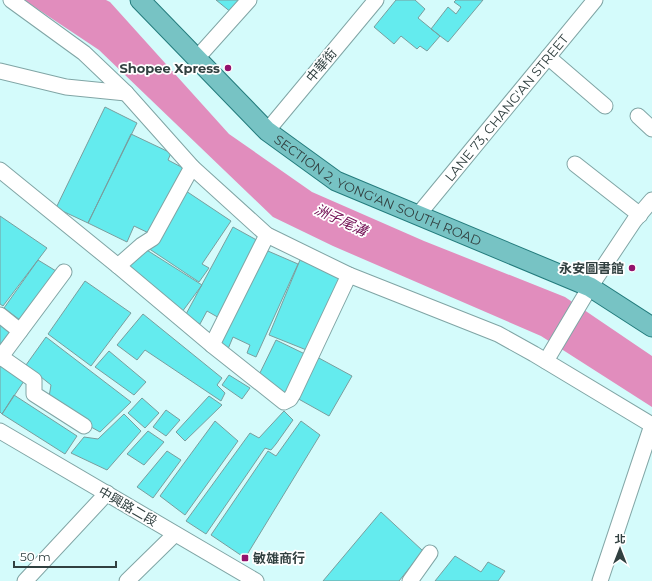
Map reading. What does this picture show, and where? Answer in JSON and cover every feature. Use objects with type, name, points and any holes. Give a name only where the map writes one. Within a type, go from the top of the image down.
[{"type":"main road","name":"SECTION 2, YONG'AN SOUTH ROAD","points":[[140,0],[267,131],[336,181],[590,287],[652,327]]},
{"type":"street","points":[[11,0],[84,53],[126,93],[192,167],[267,235],[349,275],[498,334],[652,425],[600,581]]},
{"type":"street","points":[[197,58],[249,0]]},
{"type":"street","name":"中華街","points":[[267,131],[376,0]]},
{"type":"street","name":"LANE 73, CHANG'AN STREET","points":[[418,215],[595,0]]},
{"type":"street","points":[[548,57],[605,106]]},
{"type":"street","points":[[0,71],[66,87],[126,93]]},
{"type":"street","points":[[638,116],[652,129]]},
{"type":"street","points":[[575,164],[640,215]]},
{"type":"street","points":[[118,266],[142,245],[153,238],[192,167]]},
{"type":"street","points":[[0,170],[212,345],[284,402],[290,399],[293,394],[349,275]]},
{"type":"street","points":[[546,361],[590,287],[634,221],[652,200]]},
{"type":"street","points":[[212,345],[267,235]]},
{"type":"street","points":[[64,272],[0,358],[34,380],[34,394],[84,426]]},
{"type":"street","points":[[0,315],[20,331]]},
{"type":"street","name":"中興路二段","points":[[0,431],[256,581]]},
{"type":"street","points":[[25,581],[107,494]]},
{"type":"street","points":[[127,581],[175,534]]},
{"type":"street","points":[[410,581],[430,553]]},
{"type":"water","name":"洲子尾溝","points":[[24,0],[106,0],[110,2],[229,134],[312,192],[424,241],[565,297],[652,356],[652,407],[541,336],[333,246],[273,217],[99,50]]},
{"type":"building","points":[[216,0],[242,0],[232,13]]},
{"type":"building","points":[[396,0],[415,0],[425,9],[418,18],[440,36],[427,51],[420,46],[417,49],[401,36],[394,44],[374,27]]},
{"type":"building","points":[[456,0],[483,0],[448,42],[431,29],[448,7],[456,14],[461,7],[454,2]]},
{"type":"building","points":[[105,107],[137,123],[88,223],[56,208]]},
{"type":"building","points":[[131,134],[171,153],[168,160],[185,169],[153,235],[134,226],[127,242],[88,223]]},
{"type":"building","points":[[186,191],[231,221],[202,264],[209,268],[199,282],[148,248]]},
{"type":"building","points":[[0,216],[47,248],[3,306],[0,304]]},
{"type":"building","points":[[233,227],[262,243],[221,319],[207,311],[200,324],[185,316]]},
{"type":"building","points":[[142,247],[202,285],[179,316],[127,267]]},
{"type":"building","points":[[261,248],[298,264],[256,357],[247,353],[250,345],[233,337],[228,349],[218,344]]},
{"type":"building","points":[[38,260],[61,274],[24,323],[4,308]]},
{"type":"building","points":[[300,260],[340,277],[309,351],[269,335]]},
{"type":"building","points":[[85,281],[131,313],[91,366],[48,334]]},
{"type":"building","points":[[143,314],[222,378],[217,385],[225,393],[221,401],[145,350],[137,360],[117,345]]},
{"type":"building","points":[[0,320],[12,330],[0,346]]},
{"type":"building","points":[[46,337],[131,402],[100,432],[48,403],[51,385],[26,365]]},
{"type":"building","points":[[276,340],[307,355],[288,394],[257,379]]},
{"type":"building","points":[[109,351],[146,382],[134,395],[95,367]]},
{"type":"building","points":[[317,357],[352,376],[329,416],[295,397]]},
{"type":"building","points":[[0,365],[24,381],[2,414],[0,412]]},
{"type":"building","points":[[229,375],[250,388],[242,399],[222,385]]},
{"type":"building","points":[[14,395],[77,436],[65,454],[2,414]]},
{"type":"building","points":[[209,396],[222,405],[185,441],[176,432]]},
{"type":"building","points":[[142,398],[159,413],[145,428],[128,413]]},
{"type":"building","points":[[166,410],[180,420],[166,436],[153,427]]},
{"type":"building","points":[[284,411],[293,420],[271,450],[265,448],[206,534],[186,521],[250,433],[259,438]]},
{"type":"building","points":[[124,414],[141,431],[107,470],[71,453],[84,437],[98,439]]},
{"type":"building","points":[[215,421],[238,441],[185,515],[160,496]]},
{"type":"building","points":[[301,421],[320,435],[245,558],[211,535],[268,451],[276,456]]},
{"type":"building","points":[[148,431],[164,442],[144,465],[127,454]]},
{"type":"building","points":[[167,451],[181,460],[153,498],[137,487]]},
{"type":"building","points":[[381,512],[423,551],[399,581],[323,581]]},
{"type":"building","points":[[455,556],[481,572],[488,562],[505,571],[498,581],[435,581]]},
{"type":"place","name":"Shopee Xpress","points":[[228,68]]},
{"type":"place","name":"永安圖書館","points":[[632,268]]},
{"type":"place","name":"敏雄商行","points":[[245,558]]}]
